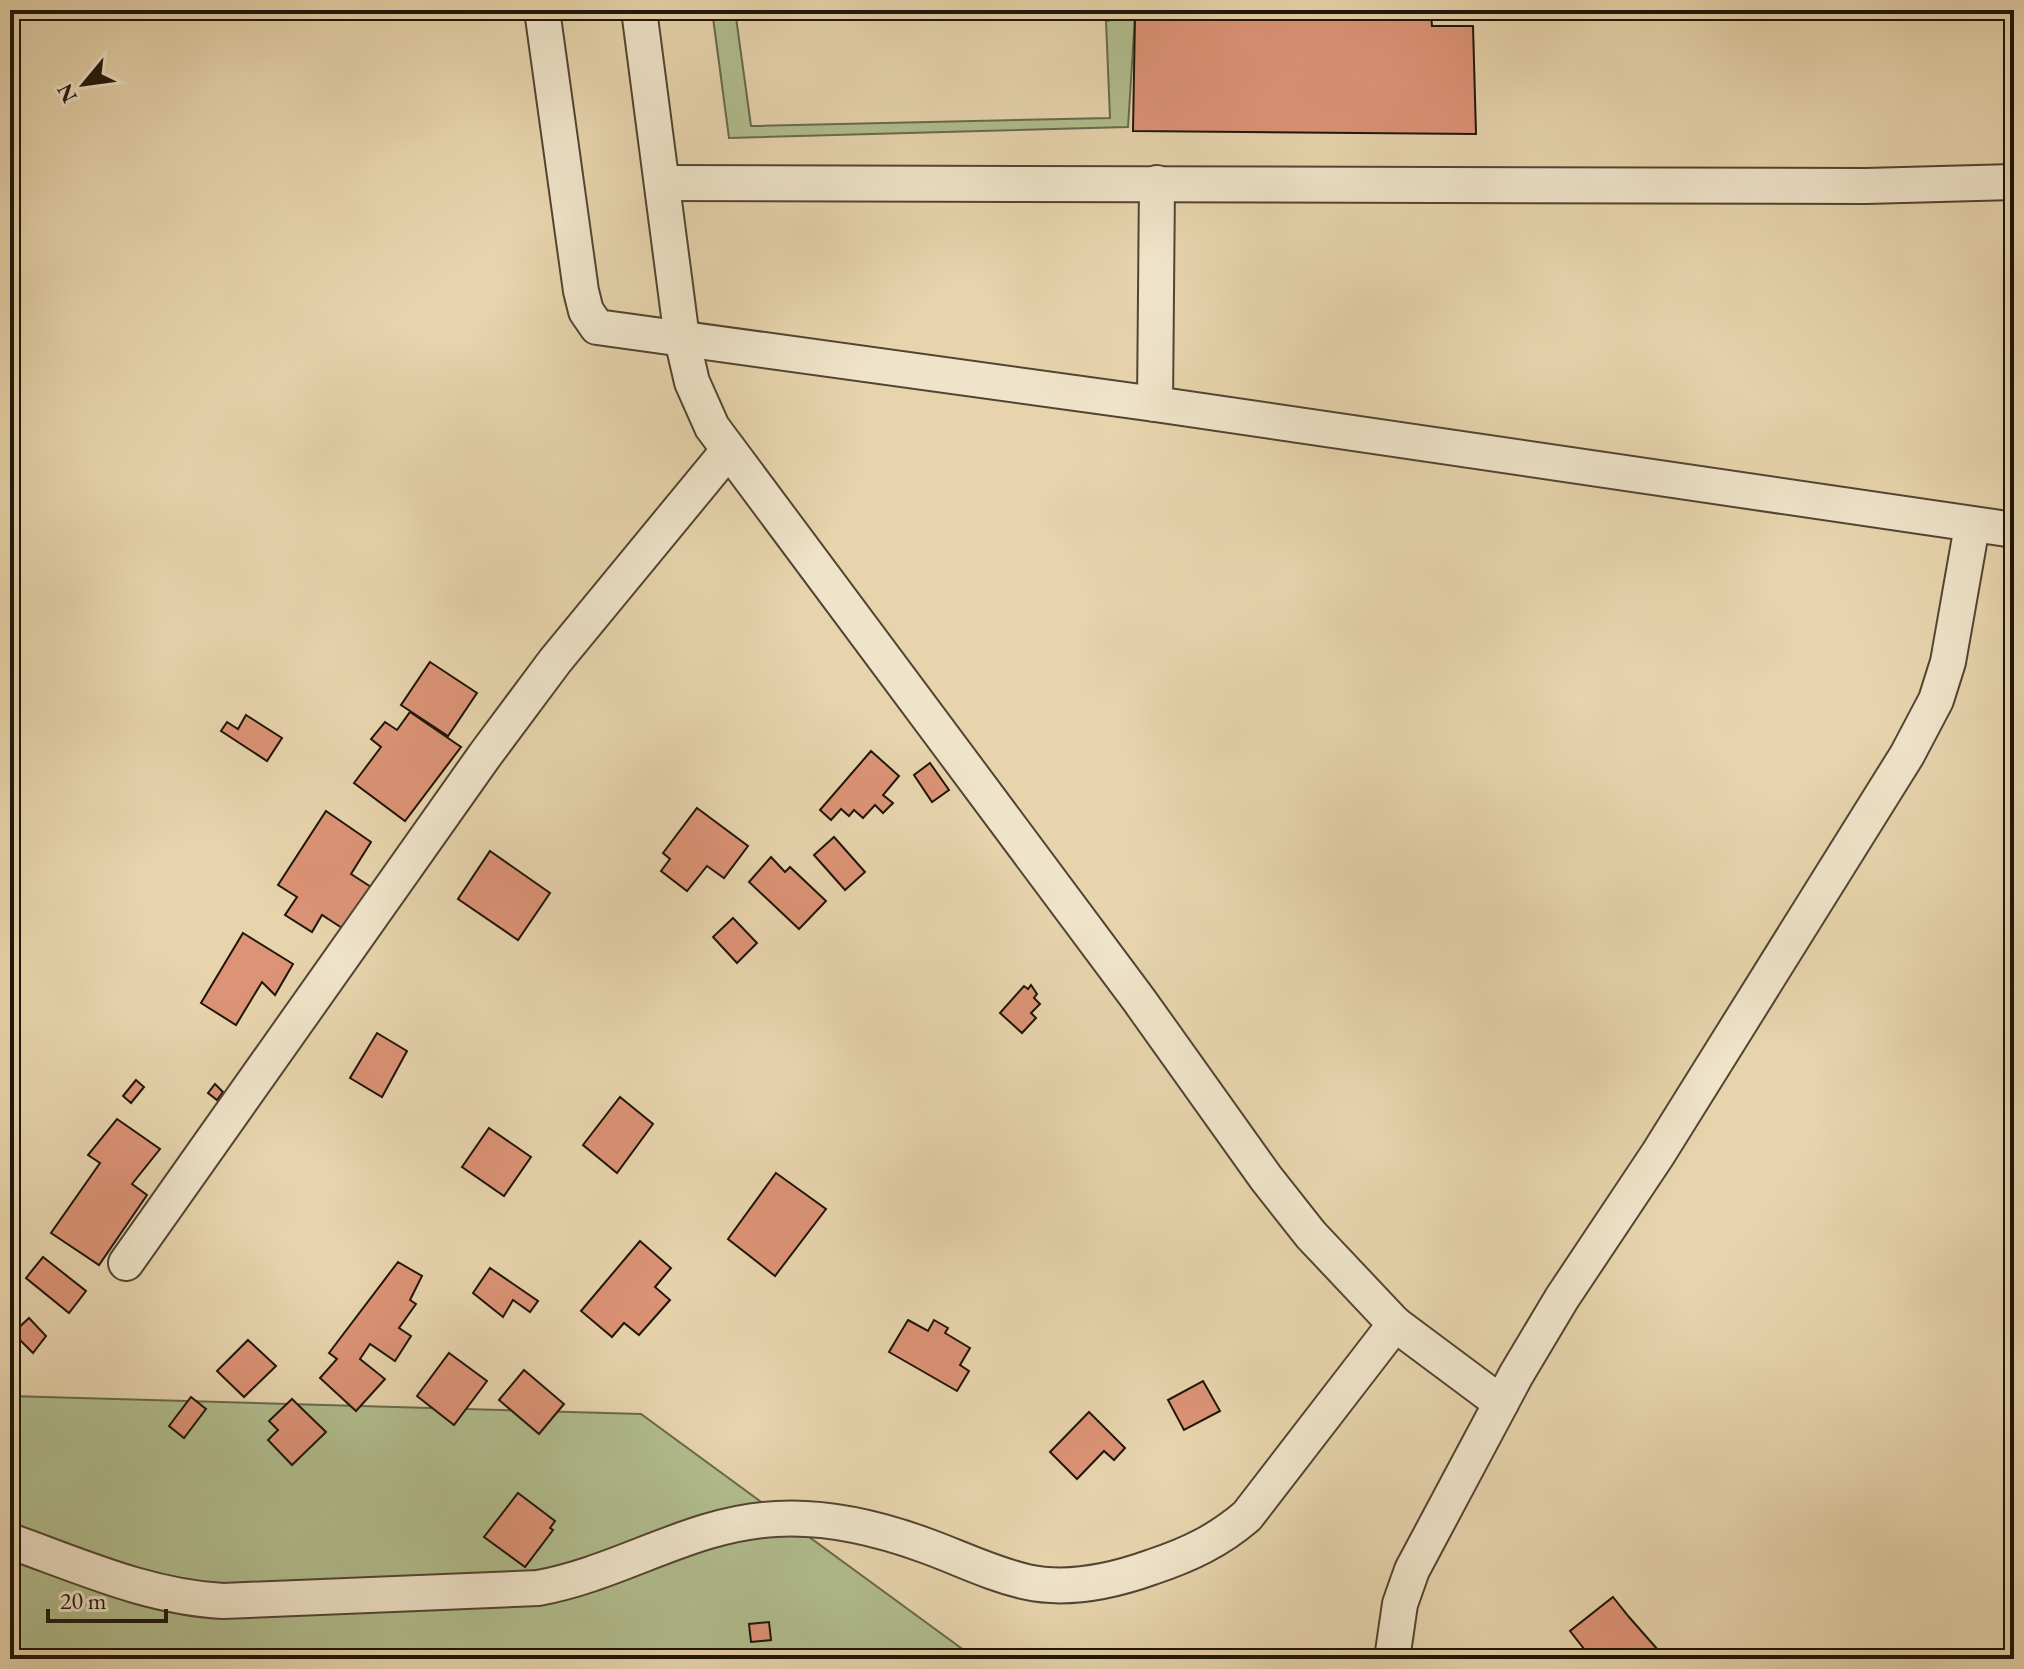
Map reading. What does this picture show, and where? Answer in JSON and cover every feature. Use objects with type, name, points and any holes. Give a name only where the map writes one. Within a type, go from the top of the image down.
[{"type":"street","points":[[542,10],[586,311],[597,327],[1155,404],[2014,530]]},
{"type":"street","points":[[639,10],[682,339],[701,405],[727,452],[1077,917],[1266,1178],[1311,1235],[1395,1324],[1501,1403]]},
{"type":"street","points":[[662,183],[1866,186],[2014,182]]},
{"type":"street","points":[[1155,404],[1157,183]]},
{"type":"street","points":[[126,1263],[485,755],[555,661],[727,452]]},
{"type":"street","points":[[1392,1659],[1400,1604],[1412,1570],[1501,1403],[1562,1298],[1658,1154],[1907,755],[1936,700],[1948,662],[1972,526]]},
{"type":"street","points":[[10,1541],[148,1590],[176,1597],[223,1601],[538,1588],[587,1576],[728,1524],[811,1518],[923,1544],[1029,1583],[1075,1585],[1123,1577],[1187,1556],[1223,1537],[1247,1516],[1395,1324]]},
{"type":"green space","points":[[712,10],[735,10],[751,126],[1110,118],[1106,21],[1135,16],[1128,127],[729,138]]},
{"type":"green space","points":[[10,1396],[641,1414],[976,1659],[10,1659]]},
{"type":"building","points":[[1431,13],[1432,26],[1473,26],[1476,134],[1133,131],[1135,16]]},
{"type":"building","points":[[430,662],[477,693],[448,736],[401,705]]},
{"type":"building","points":[[410,712],[461,747],[405,821],[354,783],[381,747],[371,739],[385,722],[397,730]]},
{"type":"building","points":[[246,715],[282,738],[267,761],[221,731],[227,722],[238,729]]},
{"type":"building","points":[[871,751],[899,776],[883,795],[893,803],[883,813],[875,805],[863,818],[854,810],[849,816],[841,809],[831,820],[820,810]]},
{"type":"building","points":[[930,763],[949,790],[932,802],[914,775]]},
{"type":"building","points":[[697,808],[748,846],[724,878],[707,866],[687,891],[661,871],[670,859],[663,853]]},
{"type":"building","points":[[326,811],[371,842],[351,874],[371,887],[342,928],[322,915],[312,932],[285,915],[297,897],[278,885]]},
{"type":"building","points":[[834,837],[865,872],[845,890],[814,855]]},
{"type":"building","points":[[490,851],[550,893],[518,940],[458,899]]},
{"type":"building","points":[[771,857],[785,872],[790,867],[826,901],[799,929],[749,882]]},
{"type":"building","points":[[733,918],[757,943],[737,963],[713,937]]},
{"type":"building","points":[[243,933],[293,964],[275,995],[262,982],[236,1025],[201,1003]]},
{"type":"building","points":[[1031,985],[1037,994],[1034,998],[1040,1004],[1031,1013],[1036,1018],[1022,1033],[1000,1013],[1024,986],[1028,989]]},
{"type":"building","points":[[377,1033],[407,1051],[382,1097],[350,1078]]},
{"type":"building","points":[[136,1080],[144,1087],[131,1103],[123,1096]]},
{"type":"building","points":[[215,1084],[223,1092],[217,1100],[208,1093]]},
{"type":"building","points":[[620,1097],[653,1124],[617,1173],[583,1145]]},
{"type":"building","points":[[117,1119],[160,1149],[132,1184],[147,1195],[99,1265],[51,1233],[100,1163],[88,1155]]},
{"type":"building","points":[[489,1128],[531,1157],[504,1196],[462,1167]]},
{"type":"building","points":[[776,1173],[826,1209],[775,1276],[728,1239]]},
{"type":"building","points":[[640,1241],[671,1268],[655,1287],[670,1300],[639,1335],[624,1323],[612,1337],[581,1311]]},
{"type":"building","points":[[43,1257],[86,1291],[69,1313],[26,1278]]},
{"type":"building","points":[[398,1262],[422,1276],[410,1300],[416,1304],[399,1328],[411,1336],[395,1361],[370,1344],[360,1359],[385,1379],[356,1411],[320,1378],[337,1359],[329,1353]]},
{"type":"building","points":[[490,1268],[538,1301],[530,1312],[513,1300],[503,1317],[473,1293]]},
{"type":"building","points":[[29,1318],[46,1336],[33,1353],[13,1333]]},
{"type":"building","points":[[908,1320],[928,1331],[934,1320],[948,1328],[945,1333],[970,1348],[960,1365],[969,1371],[957,1391],[889,1352]]},
{"type":"building","points":[[248,1340],[276,1366],[244,1397],[217,1371]]},
{"type":"building","points":[[449,1353],[487,1381],[454,1425],[417,1396]]},
{"type":"building","points":[[524,1370],[564,1404],[539,1434],[499,1400]]},
{"type":"building","points":[[1203,1381],[1220,1411],[1184,1430],[1168,1400]]},
{"type":"building","points":[[191,1397],[206,1409],[184,1438],[169,1426]]},
{"type":"building","points":[[292,1399],[326,1432],[292,1465],[268,1440],[278,1430],[269,1421]]},
{"type":"building","points":[[1089,1412],[1125,1448],[1114,1460],[1104,1451],[1077,1479],[1050,1452]]},
{"type":"building","points":[[518,1493],[555,1521],[550,1528],[553,1530],[525,1567],[484,1537]]},
{"type":"building","points":[[1613,1597],[1666,1659],[1592,1659],[1570,1631]]},
{"type":"building","points":[[769,1622],[771,1640],[751,1642],[749,1624]]}]
